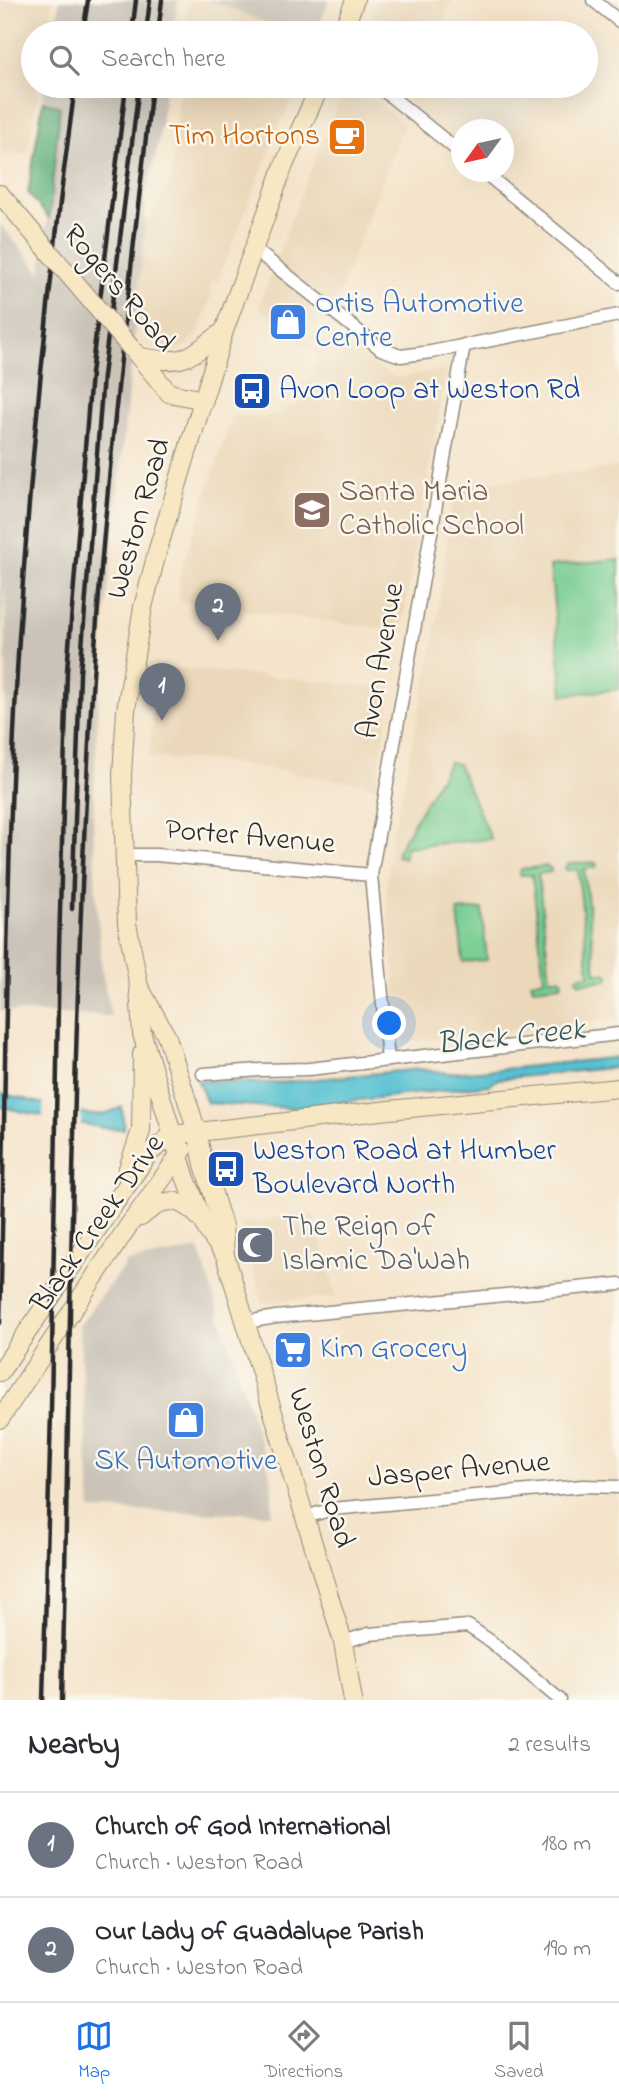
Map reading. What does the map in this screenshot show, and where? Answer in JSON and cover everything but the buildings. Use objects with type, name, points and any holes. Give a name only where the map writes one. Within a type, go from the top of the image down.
[{"type":"main road","points":[[347,21],[355,0]]},
{"type":"main road","name":"Weston Road","points":[[315,98],[284,165],[224,331],[158,549],[143,607],[126,710],[122,775],[127,923],[139,987],[142,1034],[184,1142],[204,1165],[223,1226],[225,1255],[343,1642],[354,1700]]},
{"type":"main road","name":"Rogers Road","points":[[0,194],[169,393],[204,400]]},
{"type":"main road","points":[[135,352],[170,362],[180,360],[189,357],[224,331]]},
{"type":"main road","name":"Weston Road","points":[[139,987],[167,1037],[184,1142],[186,1179],[207,1230],[225,1255]]},
{"type":"main road","points":[[109,1212],[141,1131],[142,1034]]},
{"type":"main road","points":[[184,1142],[389,1110],[619,1088]]},
{"type":"main road","name":"Black Creek Drive","points":[[0,1372],[149,1153],[184,1142]]},
{"type":"main road","name":"Black Creek Drive","points":[[0,1419],[184,1142]]},
{"type":"main road","points":[[127,1228],[156,1205],[165,1201],[177,1201],[199,1216],[207,1230]]},
{"type":"street","points":[[593,0],[619,21]]},
{"type":"street","points":[[393,98],[451,145]]},
{"type":"street","points":[[496,182],[619,283]]},
{"type":"street","points":[[254,249],[381,349],[401,356],[619,315]]},
{"type":"street","name":"Avon Avenue","points":[[388,1060],[371,875],[464,345]]},
{"type":"street","name":"Porter Avenue","points":[[124,855],[151,855],[371,875]]},
{"type":"street","points":[[203,1074],[309,1069],[619,1034]]},
{"type":"street","points":[[246,1322],[619,1284]]},
{"type":"street","name":"Jasper Avenue","points":[[306,1517],[332,1510],[387,1504],[583,1486],[619,1487]]},
{"type":"street","points":[[343,1642],[369,1634],[468,1626],[490,1641],[560,1700]]},
{"type":"shaded area","points":[[0,0],[53,0],[49,21],[21,21],[21,98],[37,98],[27,155],[7,152],[0,158]]},
{"type":"shaded area","points":[[60,0],[178,0],[175,21],[57,21]]},
{"type":"shaded area","points":[[188,0],[208,0],[262,21],[186,21]]},
{"type":"shaded area","points":[[208,0],[329,0],[321,21],[262,21]]},
{"type":"shaded area","points":[[378,0],[452,0],[443,21],[369,21]]},
{"type":"shaded area","points":[[43,98],[164,98],[158,145],[145,197],[145,226],[99,678],[93,818],[102,972],[111,1016],[0,1011],[0,875],[6,694],[5,578],[0,666],[0,224],[41,273],[60,107],[43,101]]},
{"type":"shaded area","points":[[179,98],[291,98],[217,282],[212,281],[209,290],[213,291],[197,335],[187,346],[173,351],[156,344],[135,320],[145,227],[171,182]]},
{"type":"shaded area","name":"Santa Maria Catholic School","points":[[341,98],[371,98],[404,125],[336,301],[332,332],[377,367],[396,378],[447,371],[401,631],[179,601],[180,573],[232,416],[265,417],[297,405],[319,358],[258,307]]},
{"type":"shaded area","points":[[619,467],[619,1019],[405,1042],[399,1031],[386,897],[390,845],[434,644],[454,486]]},
{"type":"shaded area","points":[[157,666],[392,688],[376,786],[213,760],[149,758]]},
{"type":"shaded area","points":[[313,1213],[337,1297],[262,1303],[240,1223]]},
{"type":"shaded area","points":[[199,1249],[272,1481],[272,1514],[91,1510],[79,1325],[127,1262]]},
{"type":"green space","points":[[43,101],[60,107],[49,218],[28,193]]},
{"type":"green space","points":[[619,559],[619,689],[563,695],[550,566]]},
{"type":"green space","points":[[449,762],[458,764],[491,839],[405,847],[405,858],[397,856],[397,851]]},
{"type":"green space","points":[[568,864],[597,864],[596,867],[584,869],[596,973],[606,973],[609,976],[607,980],[579,983],[577,977],[589,975],[578,870],[565,868]]},
{"type":"green space","points":[[547,866],[551,872],[538,874],[550,978],[560,978],[563,981],[561,985],[533,988],[531,982],[544,979],[532,875],[519,873],[522,869]]},
{"type":"green space","points":[[482,909],[487,960],[463,962],[458,911]]},
{"type":"water","points":[[619,1057],[619,1067],[498,1079],[490,1085],[290,1108],[207,1103],[198,1081],[276,1083],[420,1069],[448,1073],[494,1070]]},
{"type":"water","points":[[0,1093],[89,1115],[105,1114],[122,1107],[124,1129],[103,1128],[0,1107]]},
{"type":"pier","points":[[44,1099],[81,1109],[81,1127],[43,1118]]},
{"type":"railway","points":[[85,21],[88,0]]},
{"type":"railway","points":[[133,21],[136,0]]},
{"type":"railway","points":[[147,21],[150,0]]},
{"type":"railway","points":[[159,21],[162,0]]},
{"type":"railway","points":[[0,1323],[8,895],[19,638],[42,361],[73,98]]},
{"type":"railway","points":[[43,1700],[67,671],[91,374],[125,98]]},
{"type":"railway","points":[[72,909],[80,674],[103,376],[138,98]]},
{"type":"railway","points":[[62,1700],[76,1060],[93,676],[111,454],[151,98]]},
{"type":"place","name":"Tim Hortons","points":[[347,137]]},
{"type":"place","name":"Ortis Automotive Centre","points":[[288,322]]},
{"type":"place","name":"Avon Loop at Weston Rd","points":[[252,391]]},
{"type":"place","name":"Santa Maria Catholic School","points":[[312,510]]},
{"type":"place","name":"Our Lady of Guadalupe Parish","points":[[218,641]]},
{"type":"place","name":"Church of God International","points":[[162,721]]},
{"type":"place","name":"Weston Road at Humber Boulevard North","points":[[226,1169]]},
{"type":"place","name":"The Reign of Islamic Da'Wah","points":[[255,1245]]},
{"type":"place","name":"Kim Grocery","points":[[293,1350]]},
{"type":"place","name":"SK Automotive","points":[[186,1420]]},
{"type":"water label","name":"Black Creek","points":[[511,1038]]}]
